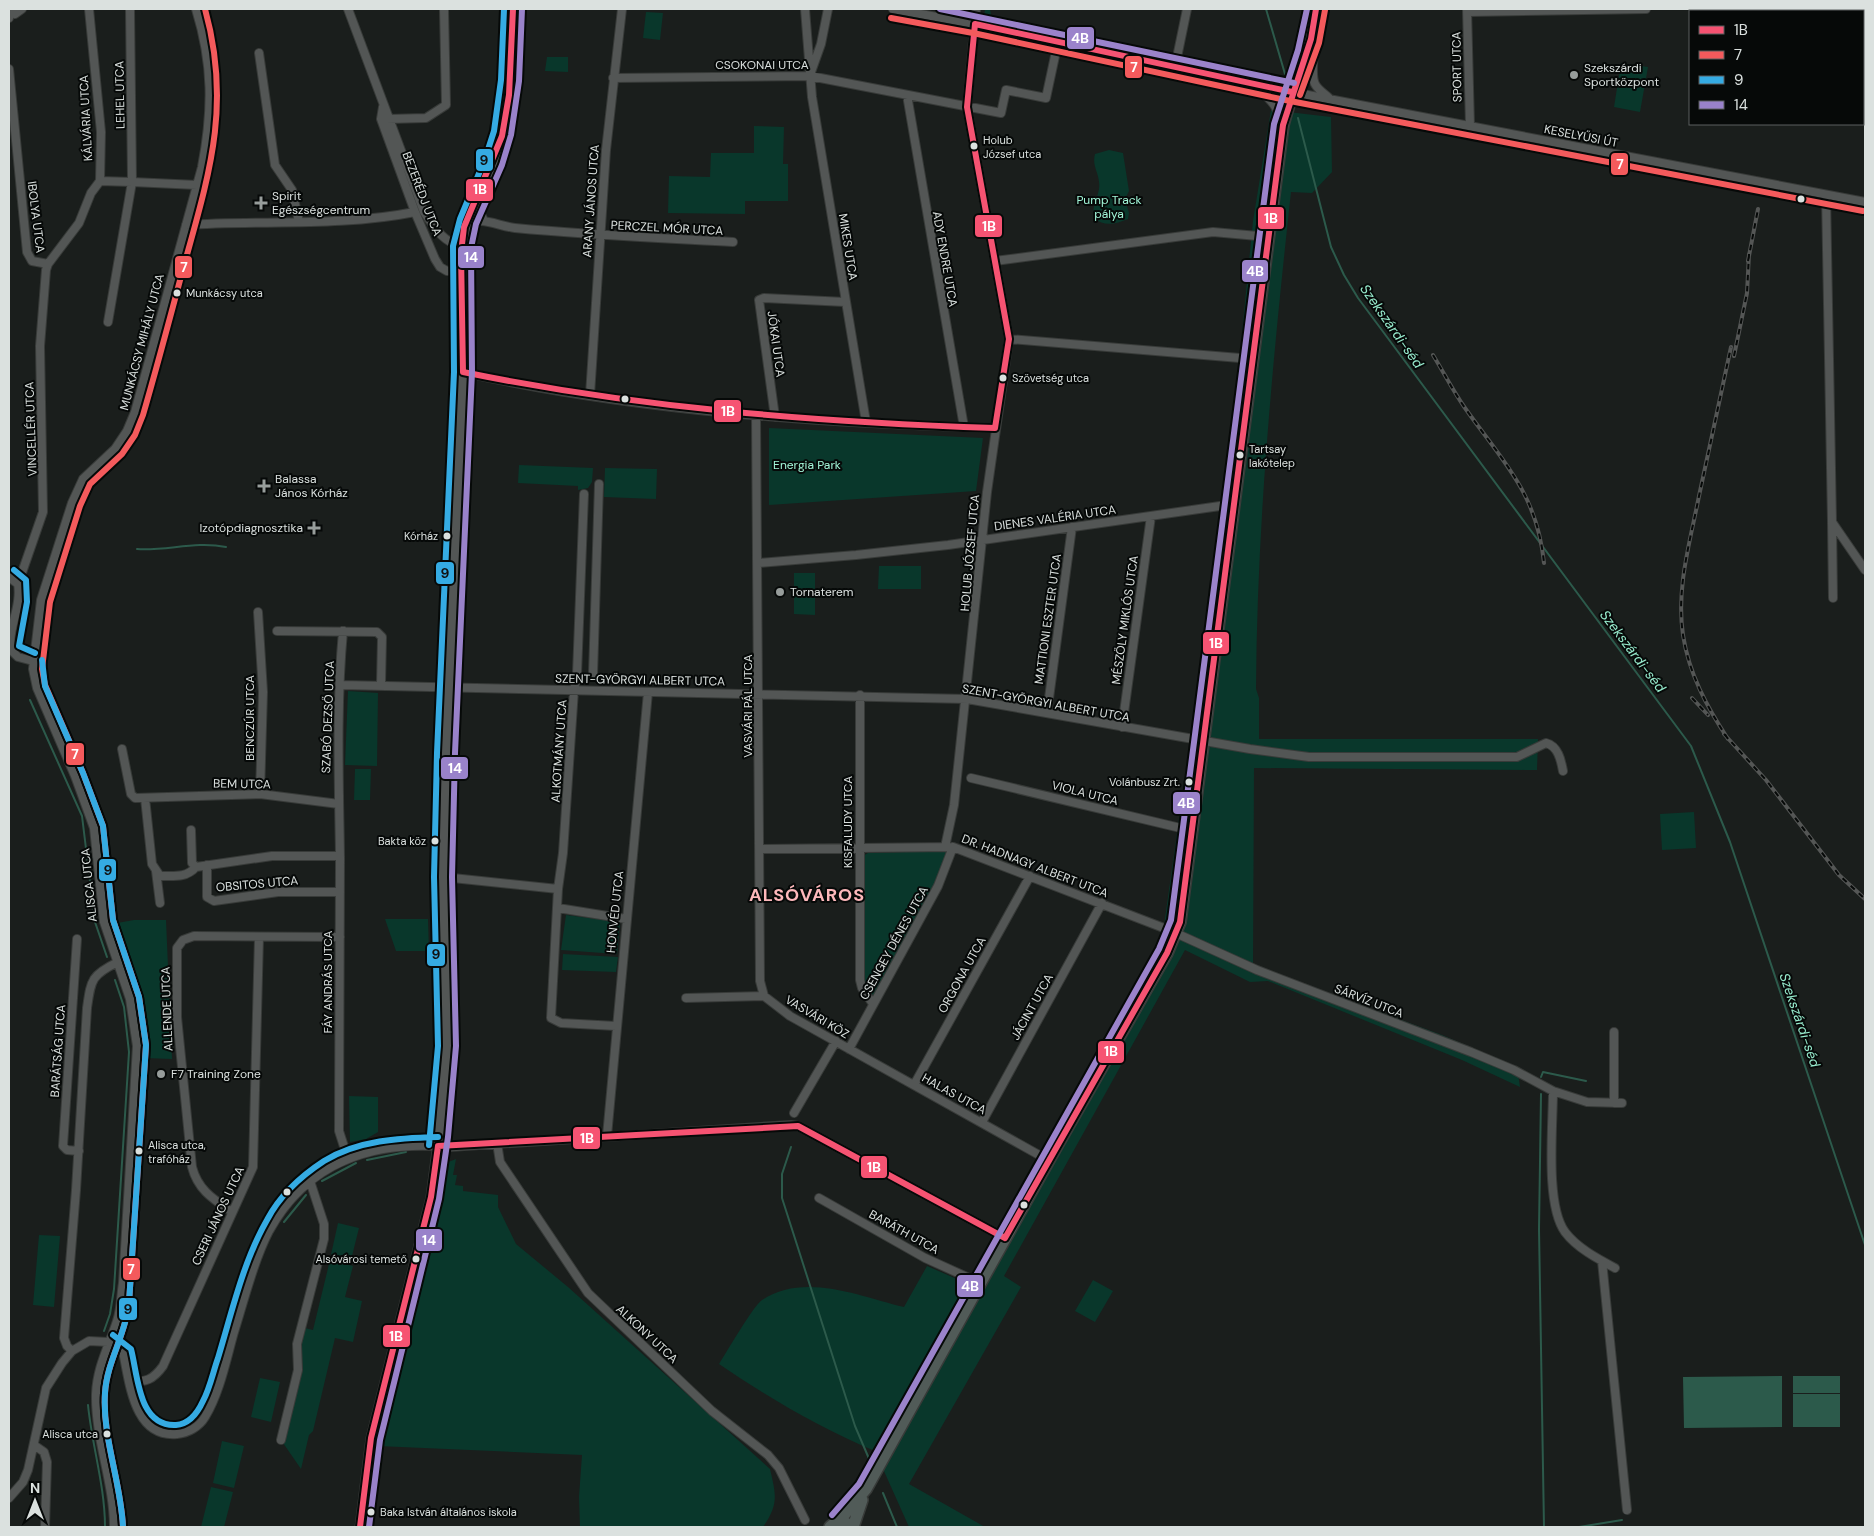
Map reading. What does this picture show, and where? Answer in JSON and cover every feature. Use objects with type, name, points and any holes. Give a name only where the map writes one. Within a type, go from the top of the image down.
[{"type":"main road","points":[[834,1524],[846,1522],[852,1527],[866,1489],[1048,1160],[1176,934],[1184,896],[1193,831],[1252,359],[1284,125],[1292,92],[1308,48],[1316,9]]},
{"type":"main road","points":[[834,1524],[866,1489]]},
{"type":"street","points":[[12,14],[22,9]]},
{"type":"street","name":"KÁLVÁRIA UTCA","points":[[47,267],[79,223],[91,193],[100,181],[101,132],[89,9]]},
{"type":"street","name":"LEHEL UTCA","points":[[108,322],[132,182],[130,9]]},
{"type":"street","name":"MUNKÁCSY MIHÁLY UTCA","points":[[33,661],[41,600],[72,503],[84,479],[115,449],[127,432],[135,412],[198,185],[208,134],[210,87],[205,39],[196,9]]},
{"type":"street","name":"BEZERÉDJ UTCA","points":[[348,9],[383,107],[424,212],[438,234],[449,243],[462,247]]},
{"type":"street","points":[[388,119],[426,118],[446,105],[444,9]]},
{"type":"street","points":[[360,1527],[371,1438],[431,1196],[438,1146],[447,1046],[443,877],[448,687],[463,372],[462,247],[464,227],[502,136],[509,95],[512,9]]},
{"type":"street","name":"ARANY JÁNOS UTCA","points":[[590,395],[600,236],[622,9]]},
{"type":"street","name":"MIKES UTCA","points":[[805,9],[810,76],[845,302],[866,422]]},
{"type":"street","name":"MIKES UTCA","points":[[810,76],[821,44],[828,9]]},
{"type":"street","name":"KESELYŰSI ÚT","points":[[892,9],[975,24],[1292,92],[1865,202]]},
{"type":"street","name":"HOLUB JÓZSEF UTCA","points":[[967,699],[995,428],[1009,339],[967,108],[976,9]]},
{"type":"street","points":[[1175,67],[1187,9]]},
{"type":"street","points":[[1467,10],[1646,9]]},
{"type":"street","name":"SPORT UTCA","points":[[1467,10],[1470,126]]},
{"type":"street","points":[[1314,22],[1316,42],[1313,78],[1317,87],[1331,99]]},
{"type":"street","name":"CSOKONAI UTCA","points":[[614,78],[810,76],[967,108],[1001,113],[1006,90],[1046,98],[1058,42]]},
{"type":"street","points":[[259,53],[275,165],[292,190],[299,222]]},
{"type":"street","name":"IBOLYA UTCA","points":[[9,69],[27,252],[32,261],[47,267]]},
{"type":"street","points":[[1248,82],[1272,100],[1278,108],[1284,125]]},
{"type":"street","name":"ADY ENDRE UTCA","points":[[907,95],[964,427]]},
{"type":"street","name":"BEZERÉDJ UTCA","points":[[383,107],[381,119],[415,212],[440,267],[451,272],[462,270]]},
{"type":"street","points":[[100,181],[198,185]]},
{"type":"street","points":[[1826,195],[1833,598]]},
{"type":"street","points":[[464,227],[470,222],[484,221],[479,210],[477,198]]},
{"type":"street","points":[[186,225],[241,222],[355,222],[415,212]]},
{"type":"street","name":"PERCZEL MÓR UTCA","points":[[484,221],[501,226],[600,236],[733,242]]},
{"type":"street","points":[[994,261],[1213,232],[1269,237]]},
{"type":"street","name":"VINCELLÉR UTCA","points":[[33,661],[18,657],[11,650],[10,639],[20,595],[18,584],[42,512],[44,488],[40,346],[47,267]]},
{"type":"street","name":"JÓKAI UTCA","points":[[775,417],[759,300],[764,298],[845,302]]},
{"type":"street","points":[[1009,339],[1252,359]]},
{"type":"street","points":[[463,372],[590,395],[756,416],[995,428]]},
{"type":"street","name":"VASVÁRI PÁL UTCA","points":[[756,416],[760,693],[760,981],[764,996]]},
{"type":"street","points":[[593,675],[599,484]]},
{"type":"street","name":"ALKOTMÁNY UTCA","points":[[558,908],[574,690],[578,674],[584,494]]},
{"type":"street","name":"DIENES VALÉRIA UTCA","points":[[759,563],[864,554],[983,540],[1234,504]]},
{"type":"street","name":"MÉSZÖLY MIKLÓS UTCA","points":[[1122,727],[1151,516]]},
{"type":"street","points":[[1832,522],[1865,570]]},
{"type":"street","name":"MATTIONI ESZTER UTCA","points":[[1047,713],[1072,527]]},
{"type":"street","points":[[9,577],[18,584]]},
{"type":"street","points":[[9,609],[16,615]]},
{"type":"street","name":"BENCZÚR UTCA","points":[[258,612],[264,692],[260,794]]},
{"type":"street","points":[[277,631],[377,632],[382,637],[381,685]]},
{"type":"street","name":"SZABÓ DEZSŐ UTCA","points":[[339,804],[340,663],[343,631]]},
{"type":"street","name":"ALISCA UTCA","points":[[33,661],[37,688],[75,776],[94,828],[104,922],[130,999],[137,1046],[123,1283],[118,1320],[108,1342],[98,1375],[96,1408],[112,1497],[114,1527]]},
{"type":"street","name":"SZENT-GYÖRGYI ALBERT UTCA","points":[[341,685],[860,695],[967,699],[1122,727],[1308,757],[1517,757],[1541,745],[1549,744],[1556,751],[1563,771]]},
{"type":"street","name":"HONVÉD UTCA","points":[[607,1136],[648,692]]},
{"type":"street","name":"KISFALUDY UTCA","points":[[860,695],[860,980],[862,988],[873,1004]]},
{"type":"street","points":[[944,847],[954,805],[967,699]]},
{"type":"street","points":[[122,749],[130,794],[135,798],[144,798],[152,864],[160,876],[183,876],[190,873],[196,867],[272,856],[340,856]]},
{"type":"street","name":"VIOLA UTCA","points":[[972,778],[1193,831]]},
{"type":"street","name":"BEM UTCA","points":[[144,798],[260,794],[339,804]]},
{"type":"street","name":"FÁY ANDRÁS UTCA","points":[[339,804],[339,1131],[348,1159]]},
{"type":"street","points":[[192,830],[192,863],[196,867]]},
{"type":"street","name":"DR. HADNAGY ALBERT UTCA","points":[[760,849],[953,847],[1102,903],[1176,934]]},
{"type":"street","name":"CSENGEY DÉNES UTCA","points":[[849,1049],[938,886],[953,847]]},
{"type":"street","name":"OBSITOS UTCA","points":[[207,865],[208,897],[214,902],[278,892],[340,892]]},
{"type":"street","points":[[156,871],[160,903]]},
{"type":"street","name":"ORGONA UTCA","points":[[914,1085],[1030,876]]},
{"type":"street","points":[[443,877],[558,889]]},
{"type":"street","name":"JÁCINT UTCA","points":[[982,1122],[1102,903]]},
{"type":"street","points":[[616,1026],[561,1023],[551,1018],[558,908],[626,919]]},
{"type":"street","name":"SÁRVÍZ UTCA","points":[[1176,934],[1257,970],[1471,1052],[1514,1070],[1554,1091],[1587,1102],[1622,1103]]},
{"type":"street","name":"ALLENDE UTCA","points":[[232,1212],[201,1189],[195,1179],[191,1160],[177,1017],[177,952],[179,943],[194,936],[259,937]]},
{"type":"street","points":[[259,937],[340,937]]},
{"type":"street","name":"CSERI JÁNOS UTCA","points":[[129,1382],[146,1382],[156,1376],[163,1366],[253,1167],[259,937]]},
{"type":"street","name":"BARÁTSÁG UTCA","points":[[77,939],[63,1146],[67,1150],[79,1151]]},
{"type":"street","points":[[72,1351],[67,1346],[64,1338],[79,1151],[87,1008],[91,983],[101,970],[118,962]]},
{"type":"street","points":[[686,998],[764,996]]},
{"type":"street","name":"VASVÁRI KÖZ","points":[[764,996],[790,1016],[849,1049]]},
{"type":"street","points":[[1614,1032],[1614,1103]]},
{"type":"street","points":[[794,1113],[836,1041]]},
{"type":"street","name":"HALAS UTCA","points":[[849,1049],[1048,1160]]},
{"type":"street","points":[[1554,1091],[1553,1187],[1557,1216],[1571,1239],[1615,1268]]},
{"type":"street","points":[[9,1498],[22,1482],[34,1445],[46,1388],[72,1351],[84,1342],[108,1342],[123,1352],[137,1408],[145,1422],[155,1431],[172,1434],[185,1433],[196,1428],[204,1420],[213,1402],[236,1324],[268,1232],[288,1204],[310,1181],[348,1159],[394,1147],[798,1126],[1005,1238]]},
{"type":"street","name":"ALKONY UTCA","points":[[497,1143],[500,1162],[588,1293],[712,1411],[772,1460],[779,1468],[805,1520]]},
{"type":"street","points":[[281,1440],[298,1370],[297,1344],[324,1239],[324,1224],[310,1181]]},
{"type":"street","name":"BARÁTH UTCA","points":[[819,1198],[925,1258],[980,1283]]},
{"type":"street","points":[[1602,1261],[1627,1510]]},
{"type":"street","points":[[34,1445],[44,1452],[47,1462],[45,1527]]},
{"type":"green space","points":[[985,9],[990,9],[992,20],[1039,30],[1039,33],[988,21],[984,18]]},
{"type":"green space","points":[[646,12],[663,13],[660,40],[643,38]]},
{"type":"green space","points":[[547,57],[568,57],[568,72],[545,71]]},
{"type":"green space","points":[[1621,63],[1648,67],[1640,112],[1614,107]]},
{"type":"green space","points":[[1271,110],[1331,117],[1332,172],[1312,193],[1291,192],[1272,378],[1259,564],[1256,689],[1259,698],[1259,739],[1538,739],[1537,770],[1254,768],[1253,965],[1442,1035],[1517,1067],[1520,1087],[1462,1060],[1268,981],[1250,982],[1185,950],[1004,1276],[1021,1287],[909,1484],[985,1527],[909,1527],[875,1451],[795,1412],[719,1364],[758,1304],[778,1292],[814,1287],[832,1289],[904,1307],[927,1266],[966,1283],[1057,1130],[1162,940],[1230,455],[1253,221]]},
{"type":"green space","points":[[754,126],[784,127],[783,164],[788,164],[788,201],[745,201],[745,214],[668,213],[669,176],[710,177],[711,153],[754,153]]},
{"type":"green space","name":"Pump Track pálya","points":[[1109,150],[1123,153],[1129,191],[1125,199],[1129,213],[1128,219],[1106,224],[1094,218],[1093,212],[1099,187],[1094,162],[1095,154]]},
{"type":"green space","name":"Energia Park","points":[[769,428],[983,438],[976,491],[769,505]]},
{"type":"green space","points":[[519,465],[593,468],[592,482],[588,488],[578,490],[578,486],[518,483]]},
{"type":"green space","points":[[605,468],[657,469],[656,499],[604,497]]},
{"type":"green space","points":[[879,566],[921,566],[921,589],[878,589]]},
{"type":"green space","points":[[794,573],[815,573],[815,615],[794,614]]},
{"type":"green space","points":[[348,691],[378,693],[377,766],[345,765]]},
{"type":"green space","points":[[355,769],[371,769],[370,800],[354,800]]},
{"type":"green space","points":[[1694,812],[1696,848],[1662,850],[1660,814]]},
{"type":"green space","points":[[946,851],[933,891],[873,1000],[864,985],[863,856],[868,853]]},
{"type":"green space","points":[[566,915],[620,922],[617,954],[561,950]]},
{"type":"green space","points":[[385,919],[428,919],[429,951],[396,951]]},
{"type":"green space","points":[[134,920],[166,920],[172,1059],[144,1058],[145,1020],[117,923]]},
{"type":"green space","points":[[563,954],[618,957],[616,972],[562,970]]},
{"type":"green space","points":[[349,1096],[378,1097],[378,1132],[366,1139],[350,1142]]},
{"type":"green space","name":"Alsóvárosi temető","points":[[456,1159],[453,1175],[457,1175],[455,1185],[463,1186],[463,1191],[498,1195],[498,1207],[516,1244],[568,1287],[770,1469],[775,1499],[772,1512],[763,1527],[580,1527],[579,1497],[582,1455],[378,1446],[392,1375],[446,1163]]},
{"type":"green space","points":[[338,1223],[359,1228],[350,1264],[330,1259]]},
{"type":"green space","points":[[39,1235],[60,1236],[54,1307],[33,1305]]},
{"type":"green space","points":[[330,1260],[353,1266],[345,1297],[362,1301],[353,1342],[335,1338],[313,1431],[309,1435],[301,1469],[281,1440],[298,1370],[301,1327],[313,1330]]},
{"type":"green space","points":[[1093,1280],[1113,1291],[1095,1322],[1075,1311]]},
{"type":"green space","points":[[260,1378],[280,1382],[271,1422],[251,1417]]},
{"type":"green space","points":[[222,1441],[244,1446],[234,1488],[213,1483]]},
{"type":"green space","points":[[211,1487],[233,1492],[224,1527],[201,1527]]},
{"type":"shaded area","points":[[1782,1376],[1782,1427],[1684,1428],[1683,1377]]},
{"type":"shaded area","points":[[1793,1376],[1840,1376],[1840,1393],[1793,1393]]},
{"type":"shaded area","points":[[1793,1394],[1840,1394],[1840,1427],[1793,1427]]},
{"type":"waterway","name":"Szekszárdi-séd","points":[[1266,9],[1285,74]]},
{"type":"waterway","name":"Szekszárdi-séd","points":[[1298,118],[1331,247],[1344,275],[1358,298],[1691,746],[1730,842],[1865,1245]]},
{"type":"waterway","points":[[137,549],[203,545],[226,547]]},
{"type":"waterway","points":[[30,700],[82,816],[95,922],[107,957]]},
{"type":"waterway","points":[[104,1331],[110,1314],[114,1289],[129,1052],[124,1007],[115,980]]},
{"type":"waterway","points":[[1541,1077],[1543,1072],[1586,1081]]},
{"type":"waterway","points":[[1541,1094],[1539,1229],[1544,1527]]},
{"type":"waterway","points":[[354,1149],[400,1139]]},
{"type":"waterway","points":[[791,1147],[782,1174],[782,1198],[855,1426],[870,1461]]},
{"type":"waterway","points":[[367,1160],[406,1152]]},
{"type":"waterway","points":[[313,1170],[339,1155]]},
{"type":"waterway","points":[[322,1181],[356,1163]]},
{"type":"waterway","points":[[284,1222],[306,1195]]},
{"type":"waterway","points":[[88,1405],[101,1481],[105,1527]]},
{"type":"waterway","points":[[883,1493],[897,1527]]},
{"type":"waterway","points":[[1579,1527],[1622,1520]]},
{"type":"railway","points":[[1748,261],[1758,209]]},
{"type":"railway","points":[[1734,356],[1747,293],[1749,254]]},
{"type":"railway","points":[[1728,739],[1713,715],[1694,677],[1683,635],[1681,600],[1688,548],[1731,347]]},
{"type":"railway","points":[[1433,355],[1461,402],[1505,462],[1526,497],[1540,538],[1544,563]]},
{"type":"railway","points":[[1692,698],[1708,715]]},
{"type":"railway","points":[[1724,734],[1766,780],[1839,875],[1865,899]]},
{"type":"transit line","name":"7","points":[[123,1527],[122,1510],[106,1426],[105,1393],[106,1381],[124,1326],[129,1303],[146,1045],[139,997],[113,920],[103,826],[83,773],[45,685],[42,669],[50,602],[80,506],[90,484],[122,454],[135,435],[143,415],[209,171],[217,109],[217,77],[213,44],[205,9]]},
{"type":"transit line","name":"9","points":[[429,1145],[438,1046],[434,877],[437,753],[454,372],[453,246],[460,219],[485,159],[494,131],[501,80],[504,9]]},
{"type":"transit line","name":"1B","points":[[463,372],[461,253],[464,227],[502,136],[509,95],[513,9]]},
{"type":"transit line","name":"14","points":[[369,1527],[380,1440],[439,1199],[448,1137],[456,1046],[452,877],[455,753],[472,372],[471,248],[476,224],[502,165],[511,135],[519,81],[522,9]]},
{"type":"transit line","name":"4B","points":[[940,9],[1294,83]]},
{"type":"transit line","name":"4B","points":[[832,1515],[859,1484],[1159,949],[1171,920],[1274,124],[1298,50],[1307,9]]},
{"type":"transit line","name":"1B","points":[[1005,1238],[1167,953],[1180,922],[1283,125],[1311,39],[1316,9]]},
{"type":"transit line","name":"7","points":[[1300,95],[1319,43],[1325,10]]},
{"type":"transit line","name":"7","points":[[891,18],[973,33],[1290,101],[1863,211]]},
{"type":"transit line","name":"1B","points":[[975,24],[967,107],[1009,339],[995,428]]},
{"type":"transit line","name":"1B","points":[[975,24],[1292,92]]},
{"type":"transit line","name":"1B","points":[[463,372],[595,395],[661,404],[861,422],[995,428]]},
{"type":"transit line","name":"9","points":[[14,570],[26,580],[27,602],[19,646],[35,653]]},
{"type":"transit line","name":"9","points":[[42,660],[45,686],[83,773],[103,826],[113,920],[139,997],[146,1045],[129,1303],[124,1326],[106,1381],[105,1393],[106,1426],[122,1510],[123,1527]]},
{"type":"transit line","name":"1B","points":[[438,1146],[798,1126],[1005,1238]]},
{"type":"transit line","name":"9","points":[[113,1335],[131,1349],[142,1398],[154,1418],[163,1423],[176,1425],[189,1420],[201,1405],[210,1385],[251,1253],[272,1211],[285,1194],[315,1167],[337,1154],[365,1144],[394,1139],[438,1137]]},
{"type":"transit line","name":"1B","points":[[360,1527],[371,1438],[431,1197],[438,1146]]},
{"type":"place","name":"Szekszárdi Sportközpont","points":[[1574,75]]},
{"type":"place","name":"Holub József utca","points":[[974,146]]},
{"type":"place","name":"Spirit Egészségcentrum","points":[[261,203]]},
{"type":"place","name":"Munkácsy utca","points":[[177,293]]},
{"type":"place","name":"Szövetség utca","points":[[1003,378]]},
{"type":"place","name":"Tartsay lakótelep","points":[[1240,455]]},
{"type":"place","name":"Balassa János Kórház","points":[[264,486]]},
{"type":"place","name":"Izotópdiagnosztika","points":[[314,528]]},
{"type":"place","name":"Kórház","points":[[447,536]]},
{"type":"place","name":"Tornaterem","points":[[780,592]]},
{"type":"place","name":"Volánbusz Zrt.","points":[[1189,782]]},
{"type":"place","name":"Bakta köz","points":[[435,841]]},
{"type":"place","name":"F7 Training Zone","points":[[161,1074]]},
{"type":"place","name":"Alisca utca, trafóház","points":[[139,1151]]},
{"type":"place","name":"Alsóvárosi temető","points":[[416,1259]]},
{"type":"place","name":"Alisca utca","points":[[107,1434]]},
{"type":"place","name":"Baka István általános iskola","points":[[371,1512]]},
{"type":"district","name":"ALSÓVÁROS","points":[[807,895]]}]
